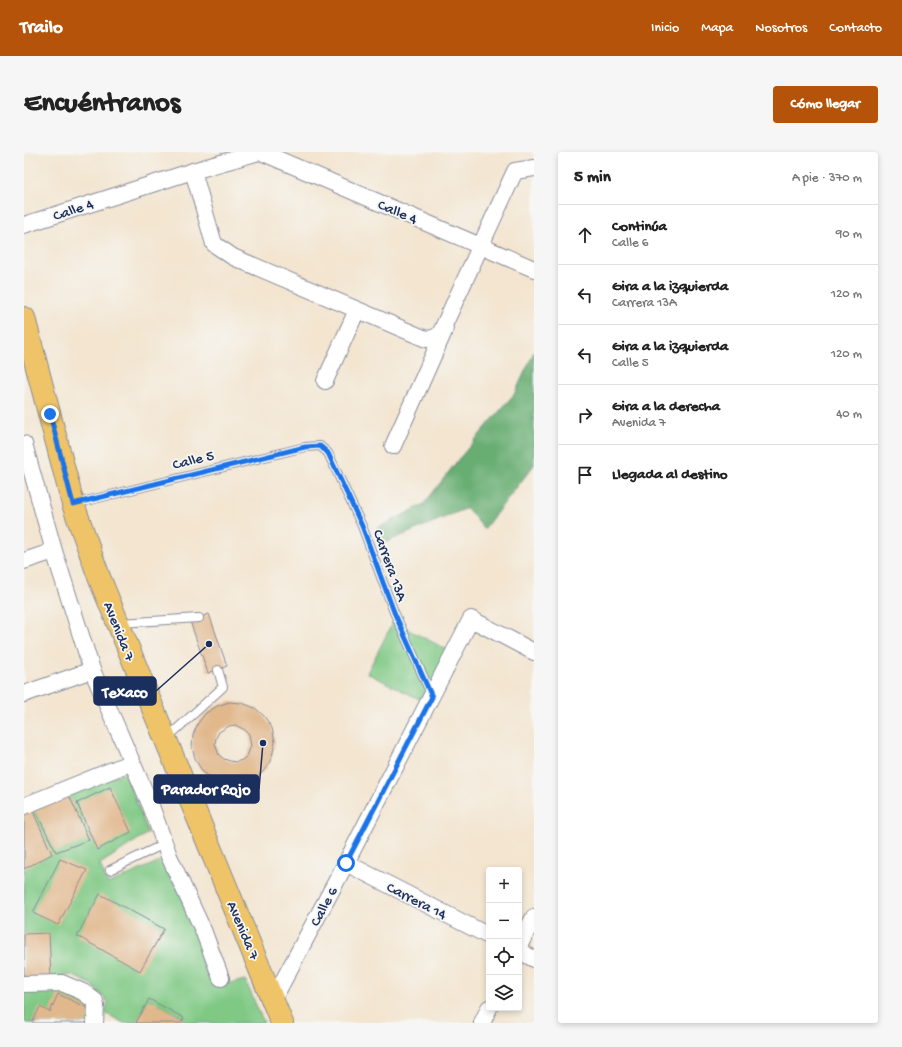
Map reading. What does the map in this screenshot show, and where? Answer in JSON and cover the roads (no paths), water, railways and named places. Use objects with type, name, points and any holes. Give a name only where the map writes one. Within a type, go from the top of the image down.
[{"type":"main road","name":"Avenida 7","points":[[24,318],[73,504],[99,577],[282,1023]]},
{"type":"street","name":"Calle 4","points":[[24,225],[193,171],[260,152],[534,269]]},
{"type":"street","points":[[393,446],[515,171],[534,168]]},
{"type":"street","points":[[193,171],[214,244],[232,257],[426,339],[434,338],[440,334],[481,247]]},
{"type":"street","points":[[325,381],[357,310]]},
{"type":"street","points":[[24,444],[54,551],[92,670],[151,806],[164,844],[204,930],[221,978]]},
{"type":"street","points":[[24,561],[54,551]]},
{"type":"street","name":"Calle 6","points":[[273,1000],[346,863],[471,619],[534,652]]},
{"type":"street","points":[[24,694],[92,670]]},
{"type":"street","points":[[24,806],[132,762]]},
{"type":"street","name":"Carrera 14","points":[[346,863],[486,934]]},
{"type":"street","points":[[522,940],[534,917]]},
{"type":"street","points":[[522,953],[534,959]]},
{"type":"street","points":[[24,984],[62,983],[83,992],[95,1001],[95,1023]]},
{"type":"street","points":[[482,1023],[488,1011]]},
{"type":"lane","name":"Calle 5","points":[[73,504],[305,447],[320,446]]},
{"type":"lane","name":"Carrera 13A","points":[[320,446],[328,453],[362,526],[394,612],[432,697]]},
{"type":"lane","points":[[117,624],[200,618]]},
{"type":"lane","points":[[165,740],[223,687],[218,670]]},
{"type":"lane","points":[[110,870],[164,844]]},
{"type":"place","name":"Texaco","points":[[209,644]]},
{"type":"place","name":"Parador Rojo","points":[[263,743]]}]
